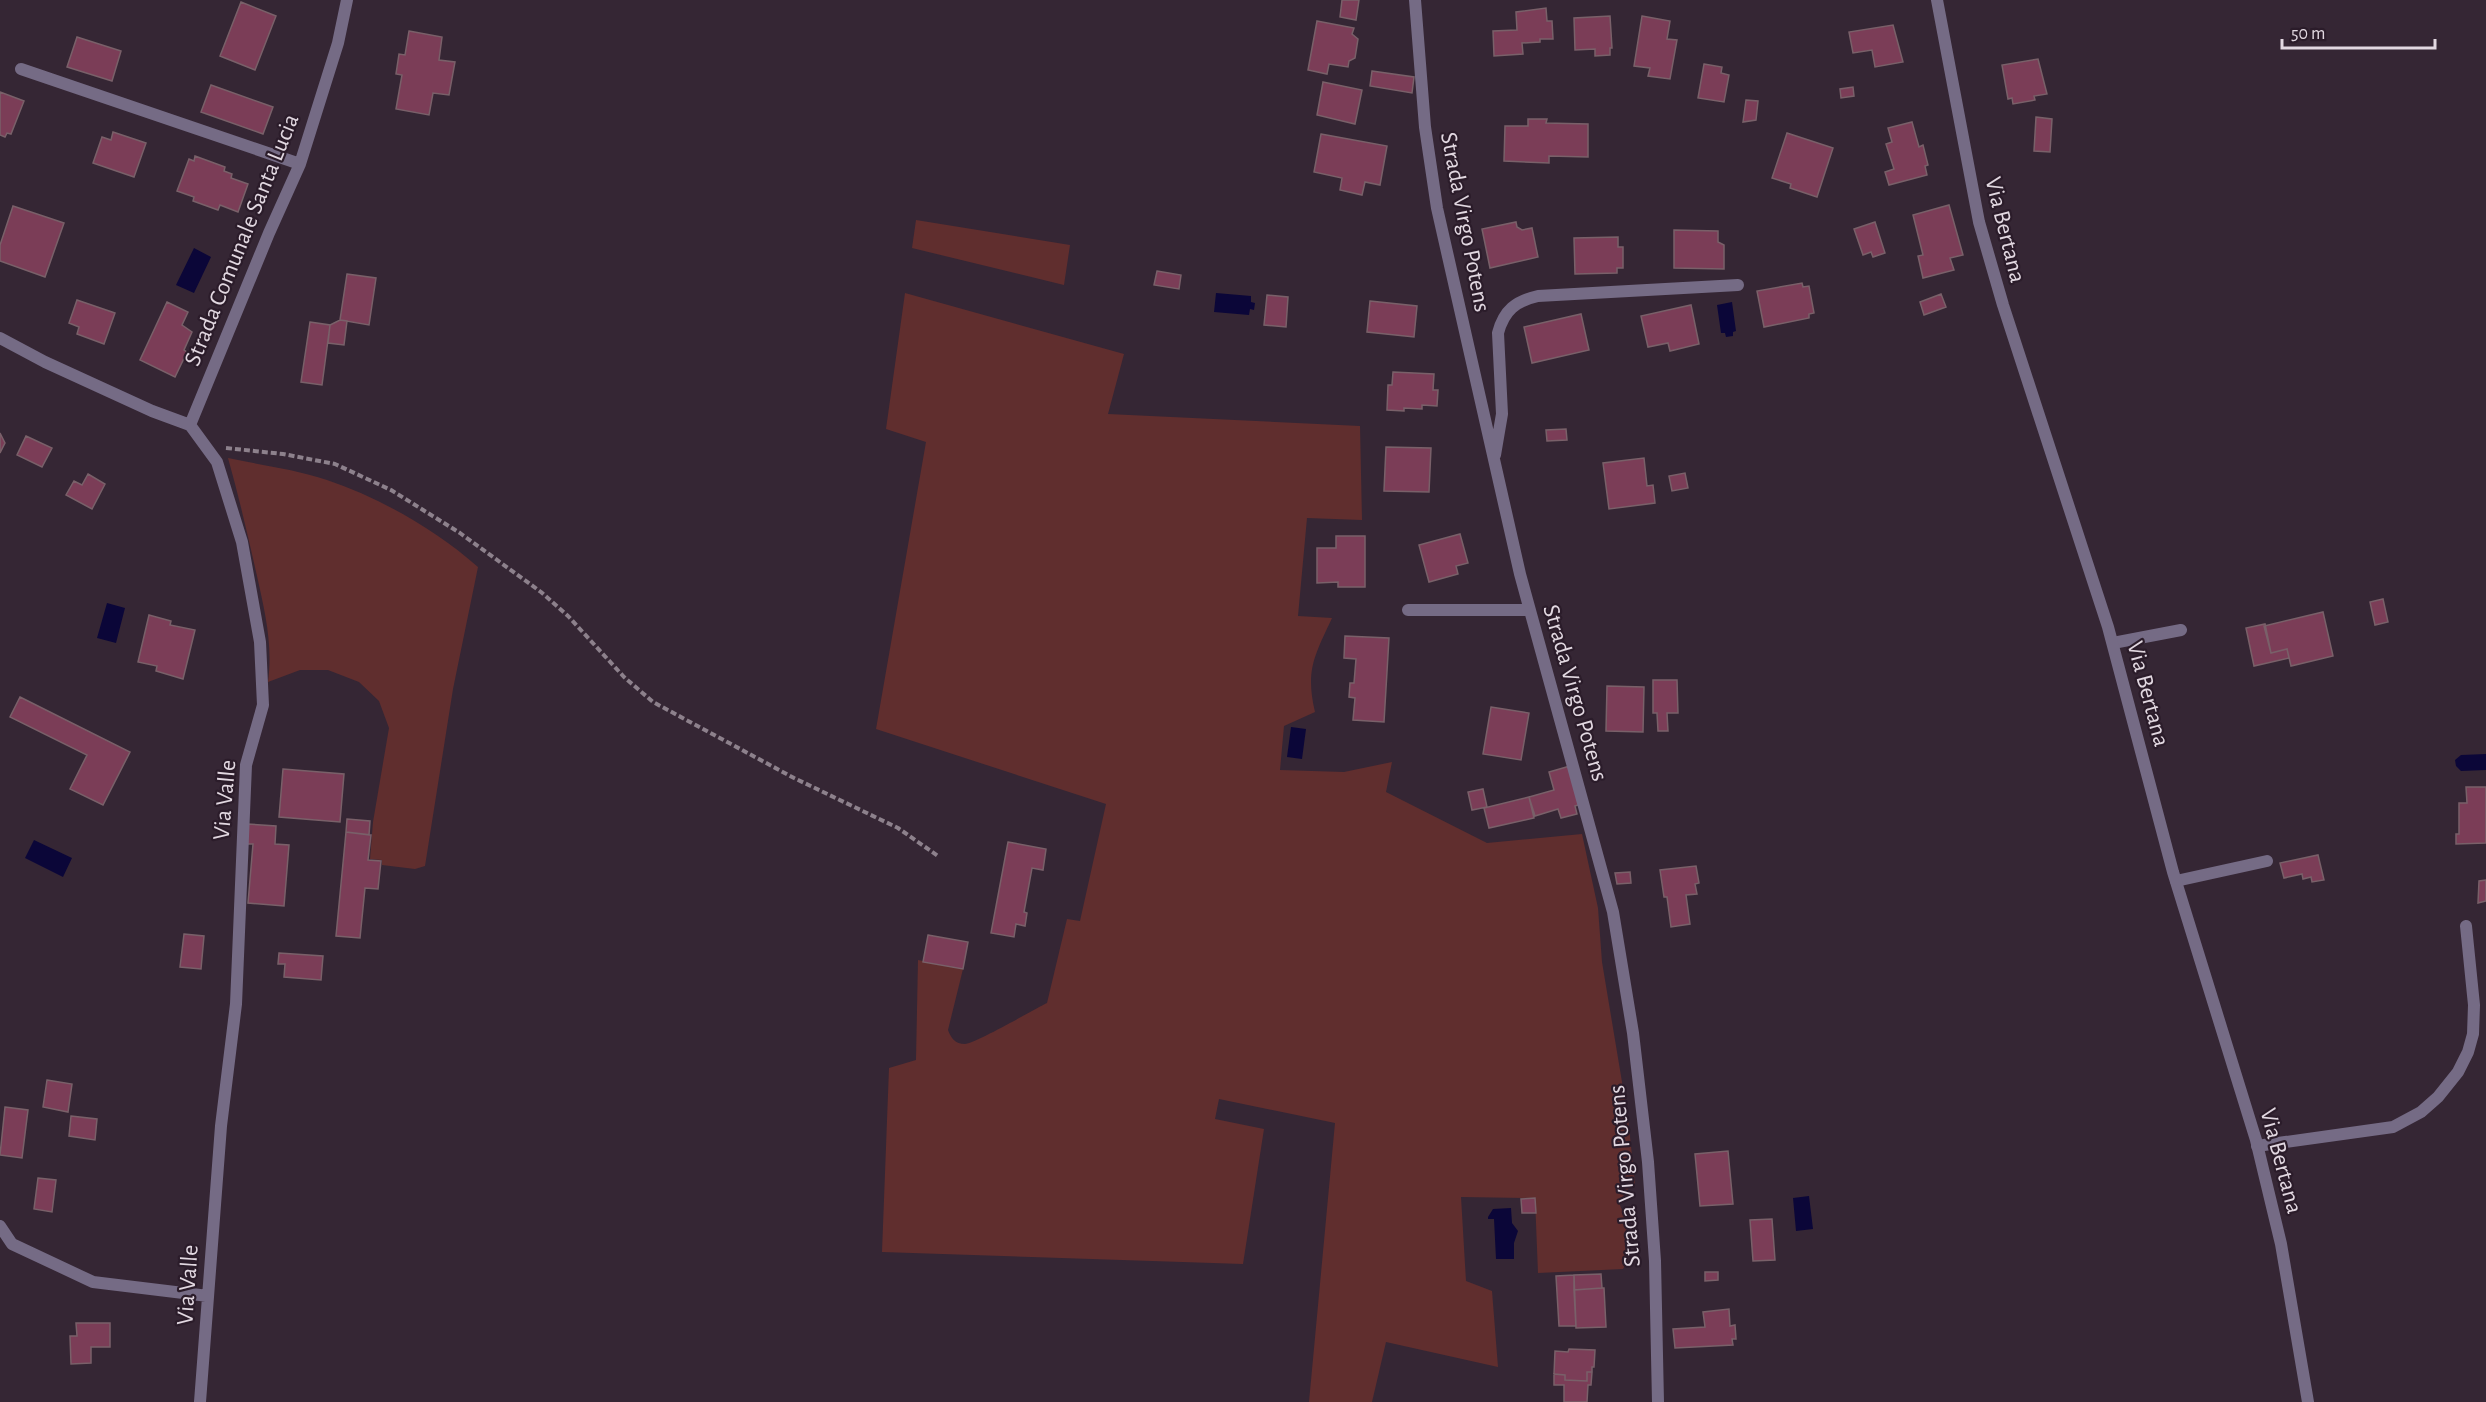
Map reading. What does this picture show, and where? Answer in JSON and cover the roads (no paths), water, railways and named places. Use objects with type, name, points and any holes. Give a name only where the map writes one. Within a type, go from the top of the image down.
[{"type":"street","name":"Strada Comunale Santa Lucia","points":[[190,425],[300,164],[338,43],[347,0]]},
{"type":"street","name":"Strada Virgo Potens","points":[[1415,0],[1425,127],[1432,181],[1530,610],[1610,900],[1633,1034],[1648,1162],[1655,1261],[1658,1402]]},
{"type":"street","name":"Via Bertana","points":[[1937,0],[1978,222],[2113,643],[2176,881],[2257,1146],[2281,1244],[2308,1402]]},
{"type":"street","points":[[21,69],[300,164]]},
{"type":"street","points":[[1494,460],[1502,414],[1497,344],[1501,322],[1510,308],[1538,296],[1738,285]]},
{"type":"street","points":[[0,338],[45,362],[152,411],[190,425]]},
{"type":"street","name":"Via Valle","points":[[190,425],[217,462],[242,542],[260,642],[262,705],[246,765],[236,1004],[221,1126],[200,1402]]},
{"type":"street","points":[[1408,610],[1530,610]]},
{"type":"street","points":[[2113,643],[2181,630]]},
{"type":"street","points":[[2176,881],[2267,861]]},
{"type":"street","points":[[2257,1146],[2393,1127],[2421,1112],[2438,1097],[2458,1072],[2468,1052],[2473,1034],[2474,1005],[2466,926]]},
{"type":"street","points":[[0,1226],[12,1244],[93,1282],[208,1296]]}]
